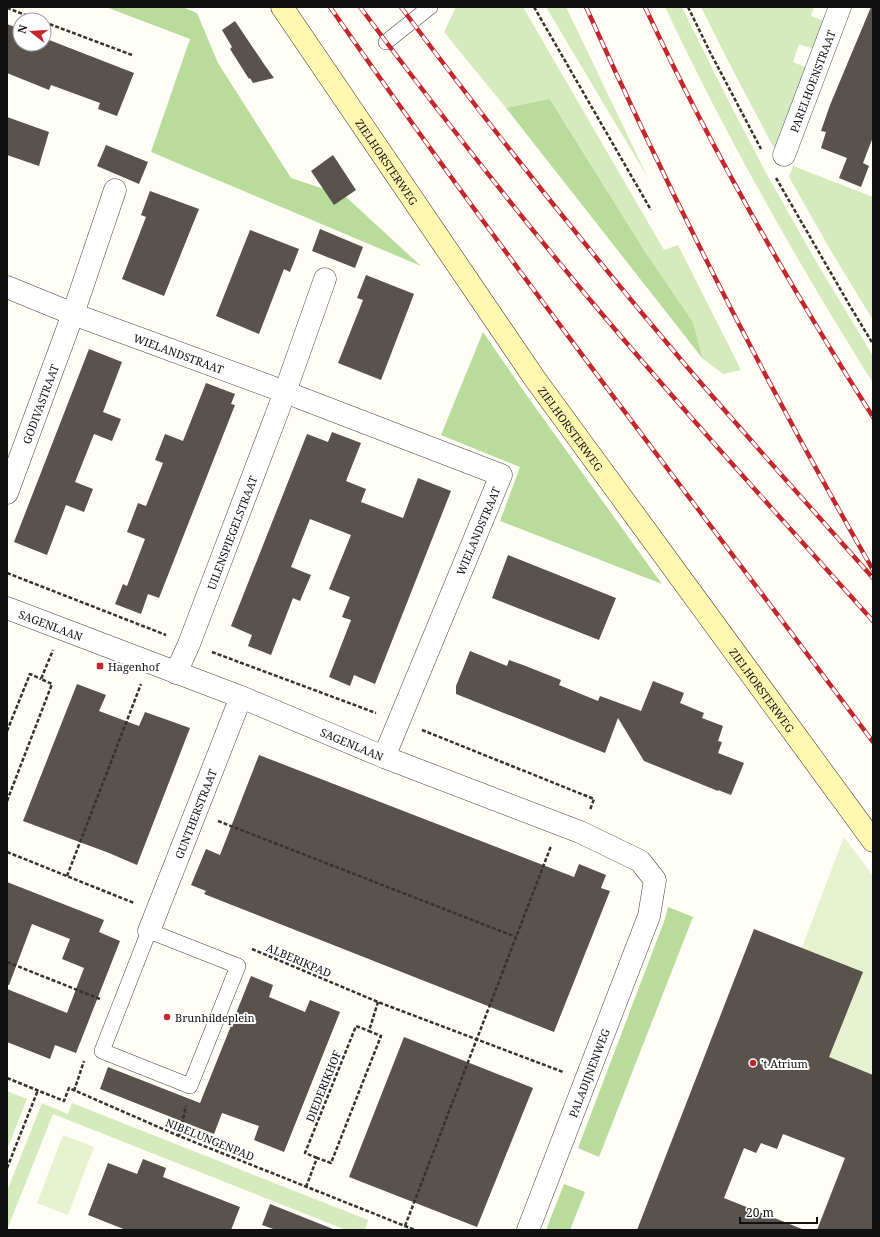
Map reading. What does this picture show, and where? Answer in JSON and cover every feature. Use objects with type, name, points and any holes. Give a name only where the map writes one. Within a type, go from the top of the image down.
[{"type":"main road","name":"ZIELHORSTERWEG","points":[[282,7],[535,379],[873,840]]},
{"type":"street","name":"PARELHOENSTRAAT","points":[[784,155],[840,7]]},
{"type":"street","points":[[73,314],[115,190]]},
{"type":"street","points":[[285,392],[325,279]]},
{"type":"street","name":"WIELANDSTRAAT","points":[[7,287],[73,314],[285,392],[501,475],[384,757]]},
{"type":"street","name":"GODIVASTRAAT","points":[[7,493],[73,314]]},
{"type":"street","name":"UILENSPIEGELSTRAAT","points":[[176,673],[189,644],[285,392]]},
{"type":"street","name":"SAGENLAAN","points":[[7,608],[241,697],[384,757],[580,832],[640,861],[655,880],[649,916]]},
{"type":"street","name":"GUNTHERSTRAAT","points":[[153,921],[241,697]]},
{"type":"street","name":"PALADIJNENWEG","points":[[528,1230],[649,916]]},
{"type":"lane","points":[[386,42],[430,7]]},
{"type":"lane","points":[[153,921],[238,966],[190,1086],[102,1051],[153,921]]},
{"type":"path","points":[[534,7],[651,210]]},
{"type":"path","points":[[7,8],[18,12]]},
{"type":"path","points":[[52,25],[132,55]]},
{"type":"path","points":[[7,573],[189,644],[399,721],[594,799],[580,832]]},
{"type":"path","points":[[42,679],[61,629]]},
{"type":"path","points":[[67,876],[150,663]]},
{"type":"path","points":[[7,731],[30,674],[52,684],[7,801]]},
{"type":"path","points":[[196,812],[516,937]]},
{"type":"path","points":[[405,1226],[559,824]]},
{"type":"path","points":[[7,852],[67,876],[153,921]]},
{"type":"path","name":"ALBERIKPAD","points":[[250,948],[378,1002],[586,1081]]},
{"type":"path","points":[[7,962],[120,1007]]},
{"type":"path","points":[[306,1187],[318,1158],[332,1163],[380,1036],[369,1031],[378,1002]]},
{"type":"path","name":"DIEDERIKHOF","points":[[318,1158],[305,1153],[356,1026],[369,1031]]},
{"type":"path","points":[[7,1078],[64,1101],[69,1088],[74,1091],[86,1056],[102,1051]]},
{"type":"path","points":[[179,1136],[190,1086]]},
{"type":"path","points":[[7,1168],[38,1090]]},
{"type":"path","name":"NIBELUNGENPAD","points":[[74,1091],[179,1136],[415,1230]]},
{"type":"green space","points":[[106,7],[182,7],[197,13],[218,63],[291,178],[345,196],[421,266],[151,152],[190,39]]},
{"type":"green space","points":[[456,7],[523,7],[664,250],[678,245],[741,370],[723,374],[703,359],[693,322],[644,250],[551,100],[506,108],[444,32]]},
{"type":"green space","points":[[546,7],[566,7],[648,178]]},
{"type":"green space","points":[[665,7],[682,7],[765,171],[818,265],[873,356],[873,383],[763,198],[688,55]]},
{"type":"green space","points":[[701,7],[814,7],[811,16],[827,22],[817,50],[799,44],[793,62],[810,69],[777,154],[726,57]]},
{"type":"green space","points":[[550,99],[644,250],[693,322],[703,359],[506,108]]},
{"type":"green space","points":[[793,166],[873,197],[873,320],[831,251],[789,177]]},
{"type":"green space","points":[[483,332],[662,584],[500,521],[520,467],[441,435]]},
{"type":"green space","points":[[844,837],[873,876],[873,1082],[767,1039]]},
{"type":"green space","points":[[668,907],[693,917],[599,1157],[578,1148],[665,919]]},
{"type":"green space","points":[[7,1091],[27,1099],[7,1150]]},
{"type":"green space","points":[[42,1103],[68,1114],[72,1103],[368,1220],[365,1230],[346,1230],[53,1114],[7,1230],[7,1191]]},
{"type":"green space","points":[[63,1135],[94,1147],[68,1215],[37,1203]]},
{"type":"green space","points":[[564,1184],[585,1192],[570,1230],[546,1230]]},
{"type":"building","points":[[871,7],[873,7],[873,137],[863,163],[869,166],[861,187],[839,178],[847,158],[821,148],[826,132],[821,131],[830,105]]},
{"type":"building","points":[[235,21],[274,78],[253,83],[250,78],[249,79],[230,49],[232,47],[222,30]]},
{"type":"building","points":[[7,24],[12,26],[12,52],[52,52],[52,41],[134,73],[117,116],[98,109],[100,103],[51,85],[49,90],[7,73]]},
{"type":"building","points":[[7,117],[49,132],[39,166],[7,155]]},
{"type":"building","points":[[106,145],[148,162],[139,184],[97,166]]},
{"type":"building","points":[[333,155],[356,190],[334,205],[311,171]]},
{"type":"building","points":[[150,191],[199,209],[164,296],[122,279],[146,217],[141,215]]},
{"type":"building","points":[[320,229],[363,247],[355,268],[312,251]]},
{"type":"building","points":[[250,230],[299,249],[290,272],[284,269],[259,334],[216,316]]},
{"type":"building","points":[[366,275],[414,294],[381,380],[338,363],[363,300],[357,298]]},
{"type":"building","points":[[89,349],[122,362],[103,412],[121,419],[112,441],[94,434],[75,482],[93,489],[84,512],[66,505],[47,555],[14,542]]},
{"type":"building","points":[[206,383],[235,394],[231,404],[235,405],[159,598],[148,594],[141,614],[115,604],[123,584],[127,586],[145,539],[127,532],[138,503],[146,506],[163,463],[155,460],[165,434],[183,441]]},
{"type":"building","points":[[332,432],[361,443],[346,481],[366,489],[361,502],[403,518],[418,478],[451,491],[375,684],[354,675],[350,686],[329,677],[351,620],[342,617],[350,597],[329,589],[351,535],[310,519],[291,567],[311,575],[300,601],[293,598],[271,655],[248,646],[252,635],[231,626],[307,434],[328,442]]},
{"type":"building","points":[[508,555],[616,598],[599,640],[492,598]]},
{"type":"building","points":[[470,651],[507,666],[509,660],[523,665],[561,680],[559,685],[598,701],[600,696],[641,711],[653,681],[684,693],[680,703],[704,713],[702,718],[723,726],[718,741],[722,742],[718,753],[744,763],[731,795],[644,761],[618,718],[605,753],[456,694],[456,686]]},
{"type":"building","points":[[77,684],[106,695],[99,711],[139,726],[145,712],[190,728],[137,865],[23,821]]},
{"type":"building","points":[[259,755],[574,877],[579,864],[606,875],[601,888],[610,891],[554,1032],[204,894],[206,891],[191,885],[206,849],[220,855]]},
{"type":"building","points":[[7,882],[104,920],[99,932],[120,941],[76,1053],[55,1045],[50,1059],[7,1042],[7,989],[67,1013],[84,968],[62,959],[70,939],[32,924],[9,985],[7,985]]},
{"type":"building","points":[[754,929],[863,972],[829,1057],[873,1075],[873,1230],[817,1230],[845,1158],[783,1134],[777,1149],[761,1143],[756,1153],[744,1148],[724,1198],[802,1230],[637,1230]]},
{"type":"building","points":[[251,976],[273,985],[269,997],[305,1012],[310,1000],[340,1012],[284,1152],[254,1140],[259,1126],[222,1113],[214,1134],[100,1089],[108,1067],[200,1103]]},
{"type":"building","points":[[404,1037],[533,1088],[477,1227],[349,1177]]},
{"type":"building","points":[[143,1159],[166,1168],[163,1177],[240,1207],[231,1230],[126,1230],[88,1215],[108,1163],[137,1174]]},
{"type":"building","points":[[270,1204],[333,1230],[276,1230],[262,1225]]},
{"type":"railway","points":[[330,7],[530,285],[873,742]]},
{"type":"railway","points":[[360,7],[471,152],[586,295],[764,500],[873,621]]},
{"type":"railway","points":[[401,7],[506,145],[614,280],[711,395],[873,578]]},
{"type":"railway","points":[[586,7],[652,150],[722,292],[796,432],[873,570]]},
{"type":"railway","points":[[645,7],[670,60],[752,216],[811,317],[873,417]]},
{"type":"place","name":"Hagenhof","points":[[100,666]]},
{"type":"place","name":"Brunhildeplein","points":[[167,1017]]},
{"type":"place","name":"'t Atrium","points":[[753,1063]]}]
